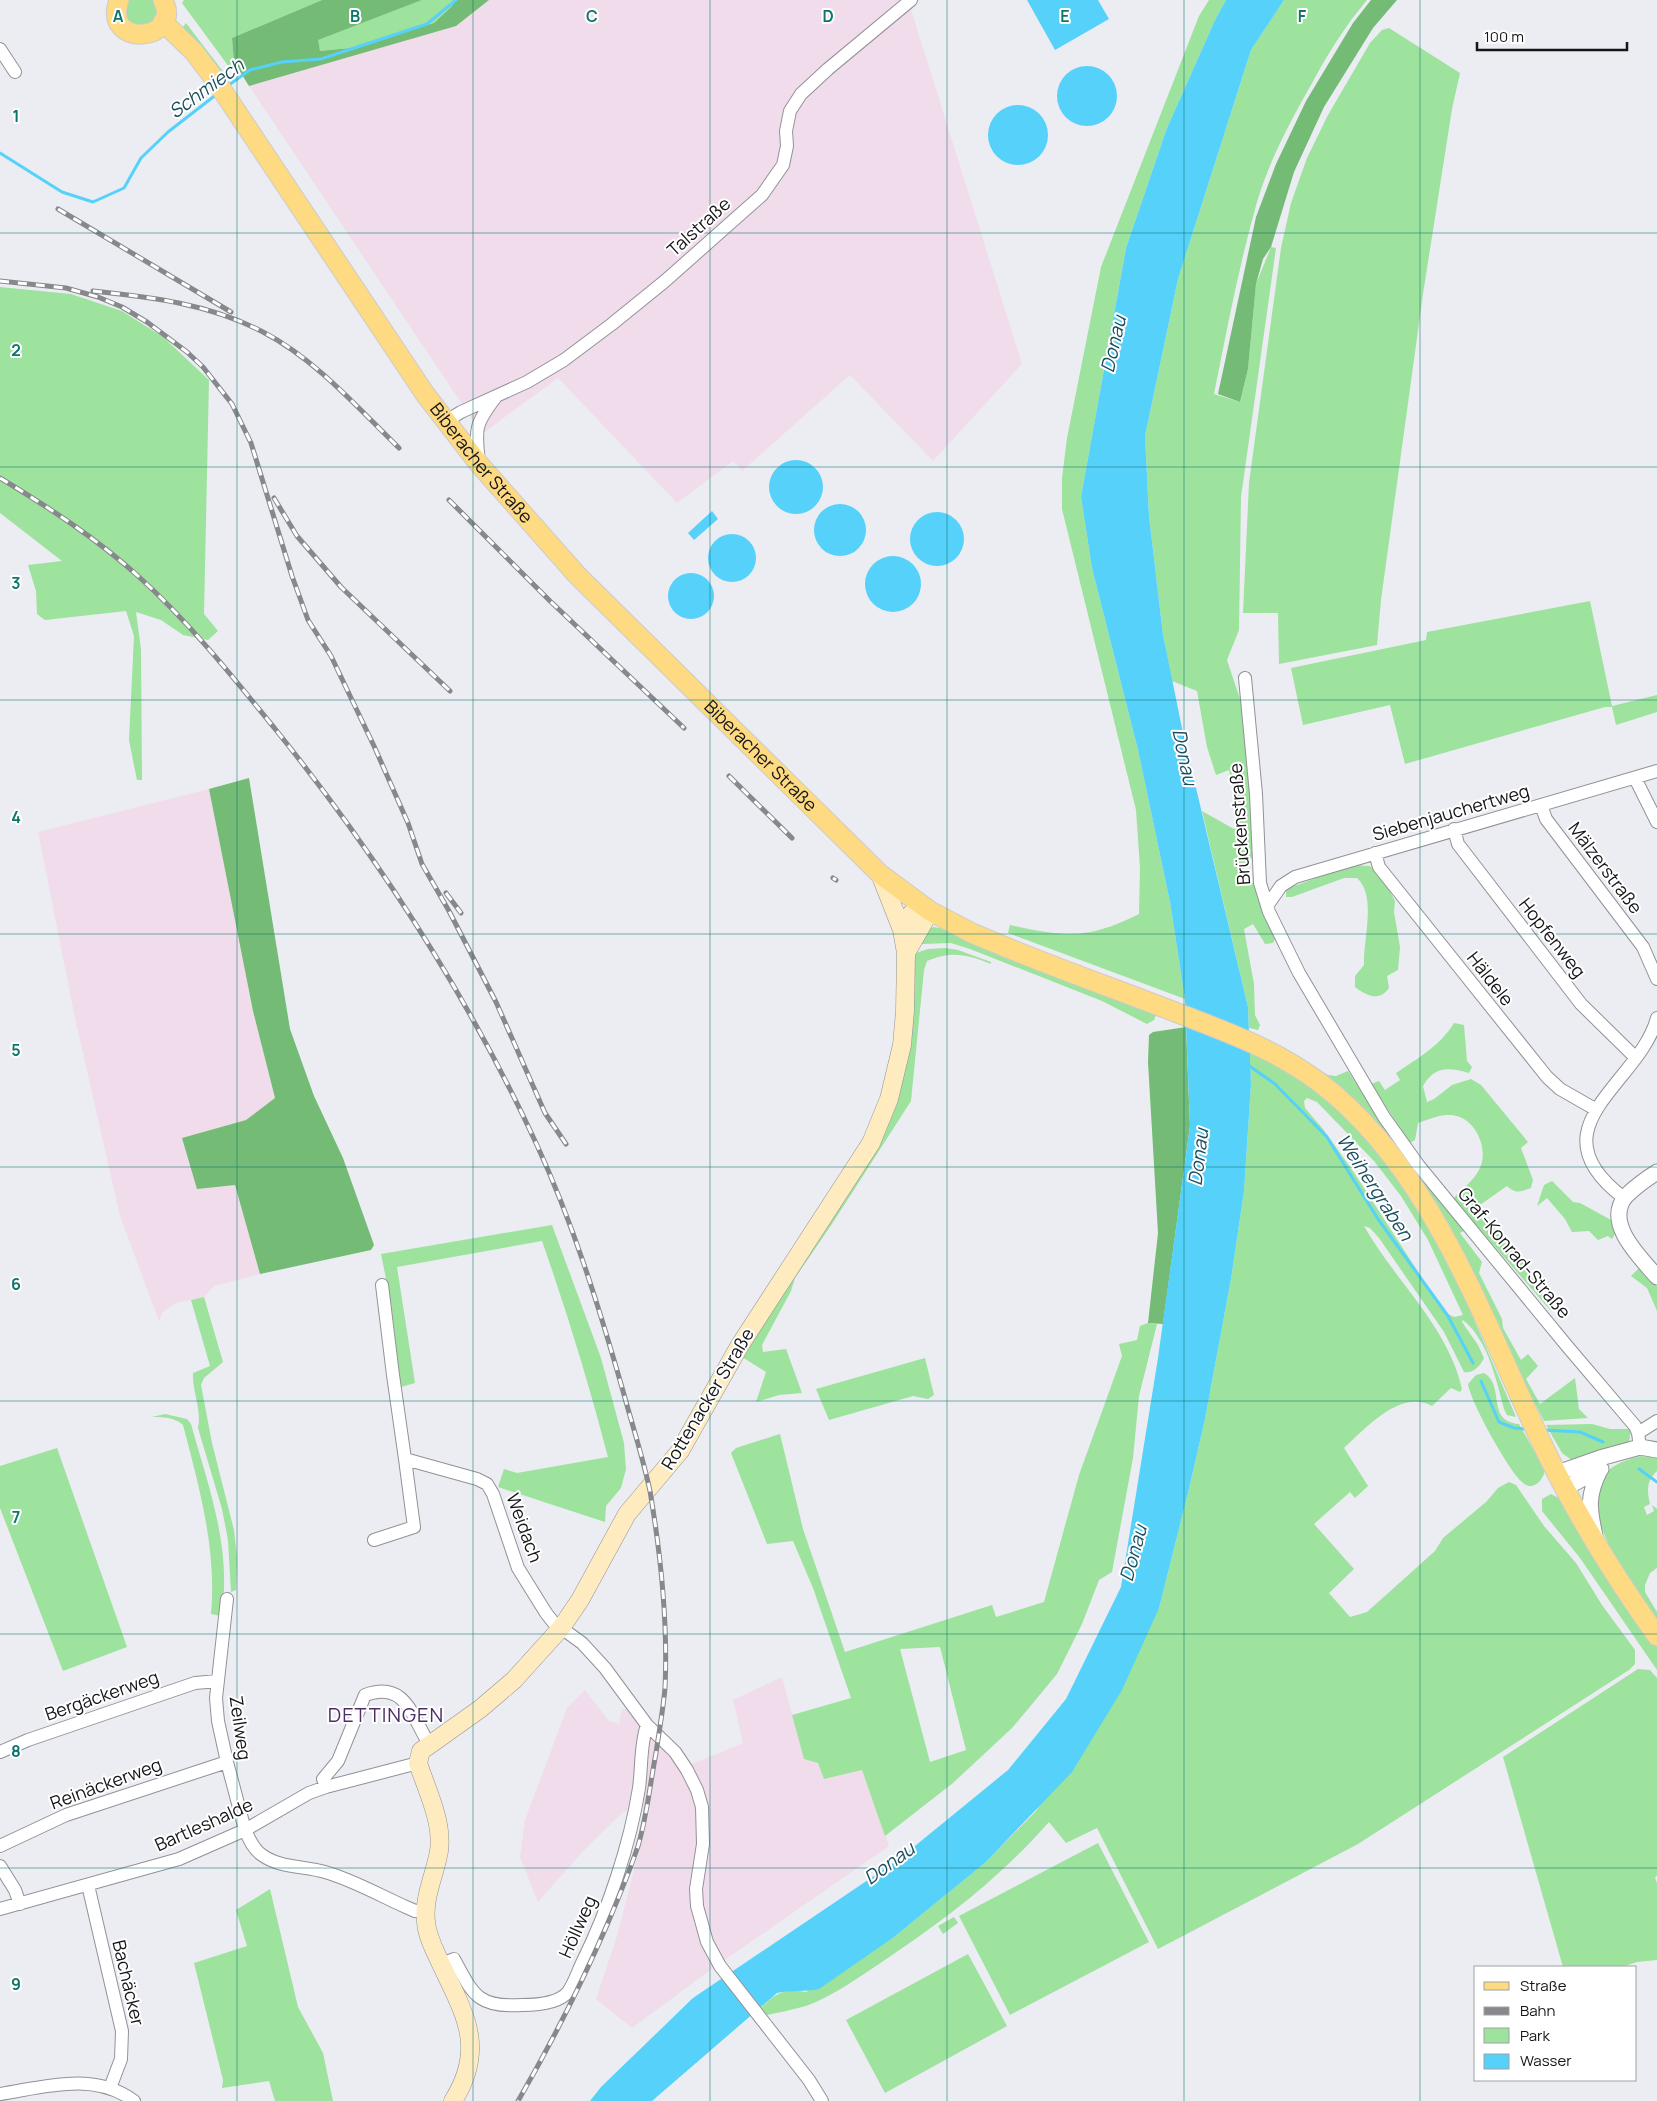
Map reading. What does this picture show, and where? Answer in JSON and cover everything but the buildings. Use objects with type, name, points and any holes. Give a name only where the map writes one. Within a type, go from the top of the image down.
[{"type":"main road","points":[[119,0],[117,16],[120,24],[133,34],[142,36],[158,29],[163,22],[166,13],[163,0]]},
{"type":"main road","name":"Biberacher Straße","points":[[163,22],[194,52],[221,89],[390,343],[445,422],[479,464],[577,575],[880,874],[927,909],[996,944],[1257,1044],[1319,1082],[1357,1115],[1387,1147],[1430,1213],[1457,1264],[1539,1438],[1561,1480],[1630,1598],[1657,1636]]},
{"type":"main road","name":"Rottenacker Straße","points":[[418,1763],[421,1751],[480,1709],[514,1680],[561,1628],[580,1600],[627,1514],[680,1451],[740,1345],[870,1143],[889,1099],[902,1045],[905,1011],[906,952],[902,930],[880,874]]},
{"type":"main road","points":[[902,930],[904,923],[912,913],[927,909]]},
{"type":"main road","name":"Rottenacker Straße","points":[[906,952],[927,909]]},
{"type":"main road","points":[[418,1763],[439,1830],[439,1849],[426,1900],[429,1937],[459,2000],[470,2034],[471,2057],[464,2082],[453,2101]]},
{"type":"street","name":"Talstraße","points":[[445,422],[461,412],[495,398],[564,360],[665,281],[762,195],[783,165],[790,111],[801,94],[828,68],[911,0]]},
{"type":"street","points":[[0,49],[15,72]]},
{"type":"street","points":[[479,464],[477,429],[480,418],[495,398]]},
{"type":"street","name":"Brückenstraße","points":[[1245,678],[1256,794],[1260,883],[1267,906],[1299,973],[1352,1064]]},
{"type":"street","name":"Siebenjauchertweg","points":[[1267,906],[1281,886],[1295,878],[1454,829],[1657,771]]},
{"type":"street","points":[[1635,778],[1657,822]]},
{"type":"street","name":"Mälzerstraße","points":[[1541,805],[1546,819],[1643,947],[1657,979]]},
{"type":"street","name":"Hopfenweg","points":[[1454,829],[1458,844],[1555,972],[1581,1004],[1635,1057]]},
{"type":"street","name":"Häldele","points":[[1375,853],[1379,867],[1547,1077],[1560,1089],[1596,1109]]},
{"type":"street","points":[[1624,1198],[1594,1170],[1589,1155],[1588,1135],[1596,1109],[1649,1039],[1657,1018]]},
{"type":"street","name":"Graf-Konrad-Straße","points":[[1352,1064],[1384,1117],[1441,1195],[1635,1426],[1639,1440]]},
{"type":"street","points":[[1657,1172],[1624,1198],[1620,1212],[1620,1227],[1626,1241],[1657,1277]]},
{"type":"street","points":[[374,1540],[414,1527],[406,1459],[392,1375],[382,1284]]},
{"type":"street","points":[[1596,1542],[1589,1502],[1600,1470],[1617,1455],[1639,1440],[1657,1421]]},
{"type":"street","points":[[1639,1440],[1657,1450]]},
{"type":"street","points":[[1561,1480],[1600,1458],[1617,1455]]},
{"type":"street","name":"Weidach","points":[[406,1459],[477,1479],[487,1484],[494,1494],[518,1568],[546,1613],[561,1628]]},
{"type":"street","points":[[1561,1480],[1600,1470]]},
{"type":"street","name":"Zeilweg","points":[[228,1600],[216,1698],[218,1721],[244,1830],[260,1854],[270,1860],[324,1872],[348,1880],[415,1911],[426,1910]]},
{"type":"street","points":[[561,1628],[582,1643],[604,1668],[647,1724],[675,1752],[698,1790],[702,1807],[703,1844],[696,1889],[697,1906],[707,1942],[720,1966],[784,2048],[822,2101]]},
{"type":"street","name":"Bergäckerweg","points":[[0,1752],[28,1740],[195,1683],[218,1681]]},
{"type":"street","points":[[326,1787],[323,1779],[338,1761],[365,1695],[386,1691],[396,1694],[406,1701],[429,1744]]},
{"type":"street","name":"Höllweg","points":[[441,1964],[454,1959],[473,1993],[481,2000],[505,2006],[556,2001],[567,1993],[592,1942],[619,1869],[639,1788],[643,1737],[647,1724]]},
{"type":"street","name":"Reinäckerweg","points":[[0,1846],[66,1815],[227,1762]]},
{"type":"street","name":"Bartleshalde","points":[[0,1909],[179,1859],[244,1830],[292,1801],[326,1787],[418,1763]]},
{"type":"street","points":[[0,1866],[15,1890],[20,1904]]},
{"type":"street","name":"Bachäcker","points":[[88,1884],[122,2031],[121,2059],[110,2088]]},
{"type":"street","points":[[0,2094],[70,2083],[110,2088],[134,2101]]},
{"type":"shaded area","points":[[489,0],[908,0],[1022,364],[933,461],[850,375],[742,471],[733,461],[677,503],[558,378],[482,434],[249,86],[455,26]]},
{"type":"shaded area","points":[[209,789],[253,1011],[275,1099],[246,1120],[183,1138],[235,1185],[260,1274],[214,1286],[204,1297],[176,1303],[163,1312],[159,1321],[120,1216],[75,1018],[38,832]]},
{"type":"shaded area","points":[[782,1677],[804,1759],[818,1763],[824,1779],[862,1770],[889,1846],[709,1971],[632,2028],[596,1999],[617,1936],[650,1808],[629,1809],[622,1813],[584,1850],[538,1902],[520,1857],[525,1820],[567,1708],[585,1690],[609,1721],[619,1724],[622,1709],[630,1709],[680,1769],[743,1743],[733,1700]]},
{"type":"green space","points":[[124,0],[157,0],[161,10],[152,27],[128,26]]},
{"type":"green space","points":[[184,0],[322,0],[232,38],[234,61],[237,66],[232,71],[182,3]]},
{"type":"green space","points":[[322,0],[422,0],[318,40],[320,51],[350,48],[434,23],[456,0],[489,0],[456,26],[249,86],[234,62],[232,38]]},
{"type":"green space","points":[[422,0],[456,0],[434,23],[350,48],[320,51],[317,40]]},
{"type":"green space","points":[[1209,0],[1226,0],[1216,18],[1167,128],[1126,248],[1081,497],[1092,568],[1138,750],[1170,902],[1185,999],[1008,933],[1010,925],[1061,934],[1090,932],[1139,914],[1140,868],[1136,810],[1062,509],[1062,478],[1067,438],[1101,267],[1199,16]]},
{"type":"green space","points":[[1284,0],[1367,0],[1344,30],[1323,63],[1288,127],[1262,187],[1245,249],[1214,394],[1240,402],[1248,369],[1256,284],[1271,247],[1276,248],[1241,497],[1239,630],[1227,660],[1245,714],[1256,858],[1248,859],[1244,869],[1238,871],[1239,877],[1246,878],[1246,886],[1256,881],[1264,915],[1275,939],[1273,943],[1265,944],[1253,924],[1244,929],[1254,984],[1255,1015],[1260,1025],[1258,1030],[1249,1028],[1248,1007],[1202,811],[1234,829],[1239,821],[1229,770],[1216,775],[1207,747],[1197,691],[1172,681],[1163,635],[1149,516],[1145,436],[1178,279],[1251,50]]},
{"type":"green space","points":[[1371,0],[1397,0],[1373,28],[1324,107],[1294,172],[1271,247],[1263,259],[1256,284],[1248,369],[1240,402],[1218,394],[1256,217],[1276,164],[1306,101],[1353,23]]},
{"type":"green space","points":[[186,23],[228,78],[223,81],[183,27]]},
{"type":"green space","points":[[1389,28],[1460,73],[1452,109],[1423,294],[1381,600],[1377,645],[1279,664],[1278,613],[1243,613],[1249,483],[1281,248],[1291,203],[1307,158],[1328,115],[1370,43],[1382,30]]},
{"type":"green space","points":[[0,287],[71,294],[122,311],[163,337],[209,380],[204,614],[218,631],[208,640],[183,635],[161,620],[136,612],[141,649],[142,780],[137,780],[129,740],[134,636],[126,611],[45,620],[37,614],[36,591],[28,565],[62,561],[0,513]]},
{"type":"green space","points":[[1590,601],[1612,706],[1657,695],[1657,712],[1616,725],[1612,707],[1605,707],[1405,764],[1390,705],[1303,725],[1291,668],[1426,640],[1427,632]]},
{"type":"green space","points":[[249,778],[290,1029],[314,1096],[343,1158],[374,1245],[371,1250],[260,1274],[235,1185],[197,1189],[182,1138],[246,1120],[275,1098],[253,1011],[209,789]]},
{"type":"green space","points":[[1352,865],[1370,866],[1385,882],[1395,901],[1394,912],[1400,947],[1398,970],[1387,976],[1389,988],[1377,996],[1368,995],[1355,987],[1355,976],[1364,965],[1368,918],[1366,896],[1363,886],[1357,878],[1344,878],[1292,897],[1286,897],[1286,889]]},
{"type":"green space","points":[[934,927],[950,930],[1157,1013],[1154,1020],[1147,1024],[1102,1001],[970,949],[951,943],[922,944],[920,942],[926,930]]},
{"type":"green space","points":[[946,948],[958,950],[991,962],[991,964],[959,955],[944,956],[927,961],[924,970],[911,1101],[795,1278],[791,1291],[762,1345],[763,1352],[786,1349],[802,1393],[779,1395],[756,1402],[766,1372],[742,1357],[872,1150],[916,953],[928,949]]},
{"type":"green space","points":[[1454,1023],[1464,1025],[1467,1061],[1472,1067],[1469,1073],[1449,1069],[1432,1075],[1423,1086],[1427,1102],[1452,1085],[1471,1079],[1481,1085],[1528,1142],[1521,1148],[1533,1180],[1531,1188],[1518,1192],[1507,1186],[1477,1207],[1507,1245],[1529,1267],[1549,1303],[1551,1311],[1453,1199],[1474,1177],[1482,1161],[1481,1142],[1472,1126],[1457,1116],[1436,1117],[1418,1123],[1415,1140],[1410,1143],[1371,1084],[1379,1081],[1385,1090],[1400,1080],[1396,1073],[1435,1045]]},
{"type":"green space","points":[[1186,1027],[1190,1126],[1163,1324],[1148,1323],[1158,1233],[1148,1062],[1149,1035],[1153,1032]]},
{"type":"green space","points":[[1270,1042],[1328,1075],[1336,1076],[1348,1071],[1384,1127],[1464,1231],[1460,1233],[1482,1262],[1479,1273],[1502,1319],[1503,1328],[1521,1360],[1528,1354],[1538,1366],[1526,1379],[1540,1404],[1575,1378],[1579,1409],[1588,1418],[1544,1421],[1415,1175]]},
{"type":"green space","points":[[1249,1052],[1269,1060],[1315,1087],[1350,1115],[1414,1197],[1457,1280],[1516,1417],[1507,1415],[1504,1409],[1490,1361],[1472,1328],[1463,1320],[1462,1322],[1478,1345],[1484,1358],[1476,1369],[1464,1372],[1444,1332],[1379,1238],[1370,1228],[1364,1226],[1390,1266],[1433,1324],[1455,1366],[1462,1389],[1460,1392],[1451,1388],[1432,1406],[1420,1402],[1408,1403],[1384,1413],[1344,1448],[1368,1486],[1355,1498],[1350,1492],[1314,1524],[1354,1569],[1329,1593],[1350,1617],[1367,1612],[1435,1551],[1443,1538],[1486,1502],[1498,1488],[1509,1482],[1516,1485],[1544,1526],[1576,1563],[1602,1605],[1635,1650],[1635,1664],[1629,1670],[1358,1844],[1158,1949],[1097,1828],[1066,1843],[1049,1822],[989,1882],[947,1916],[879,1964],[844,1987],[816,2002],[762,2016],[757,2011],[774,1996],[790,1991],[806,1992],[894,1937],[986,1862],[1036,1811],[1159,1608],[1205,1419],[1231,1279],[1244,1191],[1251,1084]],"holes":[[[1307,1098],[1317,1102],[1374,1161],[1401,1196],[1428,1240],[1463,1315],[1454,1317],[1444,1312],[1353,1171],[1323,1129],[1305,1108],[1304,1101]]]},
{"type":"green space","points":[[1552,1181],[1573,1202],[1580,1203],[1613,1221],[1615,1234],[1612,1239],[1608,1236],[1598,1240],[1589,1231],[1572,1232],[1565,1219],[1547,1198],[1537,1206],[1544,1185]]},
{"type":"green space","points":[[552,1225],[601,1358],[624,1443],[626,1469],[621,1488],[606,1506],[605,1522],[498,1487],[504,1469],[517,1473],[608,1457],[577,1348],[542,1241],[397,1267],[415,1383],[401,1387],[391,1303],[381,1254]]},
{"type":"green space","points":[[1640,1267],[1657,1287],[1657,1311],[1647,1288],[1631,1276]]},
{"type":"green space","points":[[204,1297],[223,1362],[204,1378],[201,1385],[212,1443],[234,1530],[237,1558],[236,1590],[231,1592],[228,1540],[222,1509],[198,1428],[199,1414],[193,1380],[193,1373],[210,1366],[191,1300]]},
{"type":"green space","points":[[1148,1323],[1157,1324],[1139,1396],[1133,1458],[1112,1572],[1099,1580],[1082,1624],[1057,1674],[1012,1728],[953,1783],[885,1836],[862,1770],[824,1779],[818,1763],[804,1759],[792,1715],[851,1698],[813,1588],[793,1541],[767,1544],[731,1453],[736,1448],[780,1434],[803,1529],[845,1652],[992,1605],[996,1617],[1044,1602],[1079,1475],[1122,1356],[1119,1344],[1137,1340],[1140,1326]],"holes":[[[940,1647],[966,1750],[930,1762],[900,1649]]]},
{"type":"green space","points":[[925,1358],[934,1395],[928,1399],[913,1396],[829,1420],[816,1389]]},
{"type":"green space","points":[[1484,1373],[1494,1386],[1502,1417],[1519,1424],[1545,1470],[1542,1478],[1533,1486],[1525,1484],[1515,1474],[1499,1450],[1475,1405],[1468,1384],[1476,1375]]},
{"type":"green space","points":[[165,1414],[187,1419],[191,1424],[205,1471],[217,1518],[224,1567],[224,1592],[221,1616],[211,1614],[212,1590],[209,1542],[183,1425],[180,1422],[165,1417],[152,1417]]},
{"type":"green space","points":[[1592,1424],[1610,1429],[1631,1429],[1629,1443],[1573,1461],[1562,1453],[1546,1425]]},
{"type":"green space","points":[[57,1448],[127,1647],[63,1671],[0,1508],[0,1466]]},
{"type":"green space","points":[[1641,1456],[1657,1458],[1657,1471],[1648,1486],[1650,1504],[1644,1507],[1647,1515],[1654,1511],[1652,1505],[1657,1509],[1657,1568],[1650,1573],[1645,1585],[1645,1592],[1657,1612],[1657,1625],[1627,1578],[1606,1539],[1599,1521],[1596,1503],[1597,1488],[1604,1475],[1614,1466]]},
{"type":"green space","points":[[1551,1494],[1561,1499],[1635,1617],[1657,1647],[1657,1670],[1580,1558],[1542,1511],[1542,1499]]},
{"type":"green space","points":[[1638,1669],[1650,1670],[1657,1678],[1657,1875],[1655,1878],[1657,1883],[1657,1960],[1637,1962],[1625,1966],[1563,1966],[1503,1757]]},
{"type":"green space","points":[[1098,1843],[1149,1942],[1010,2015],[959,1916]]},
{"type":"green space","points":[[270,1889],[298,2007],[323,2053],[333,2101],[275,2101],[269,2081],[222,2088],[223,2080],[194,1963],[247,1946],[236,1910]]},
{"type":"green space","points":[[954,1917],[958,1923],[943,1934],[938,1926]]},
{"type":"green space","points":[[968,1954],[1007,2026],[885,2093],[846,2020]]},
{"type":"water","points":[[1027,0],[1098,0],[1109,19],[1055,50]]},
{"type":"water","name":"Donau","points":[[1226,0],[1284,0],[1251,50],[1178,279],[1145,436],[1149,516],[1163,635],[1183,733],[1248,1007],[1251,1084],[1244,1191],[1231,1279],[1205,1419],[1159,1608],[1122,1690],[1072,1772],[986,1862],[894,1937],[819,1989],[777,1993],[652,2101],[590,2101],[601,2087],[693,1998],[899,1859],[1008,1770],[1066,1699],[1121,1587],[1158,1358],[1190,1126],[1185,999],[1170,902],[1138,750],[1092,568],[1081,497],[1126,248],[1167,128],[1216,18]]},
{"type":"water","points":[[1087,66],[1104,71],[1112,79],[1117,96],[1112,113],[1104,121],[1087,126],[1070,121],[1062,113],[1057,96],[1062,79],[1070,71]]},
{"type":"water","points":[[1018,105],[1035,110],[1043,118],[1048,135],[1043,152],[1035,160],[1018,165],[1001,160],[993,152],[988,135],[993,118],[1001,110]]},
{"type":"water","points":[[796,460],[806,462],[815,468],[821,477],[823,487],[821,497],[815,506],[806,512],[796,514],[786,512],[777,506],[771,497],[769,487],[771,477],[777,468],[786,462]]},
{"type":"water","points":[[835,504],[845,504],[859,511],[866,525],[866,535],[859,549],[845,556],[835,556],[825,552],[818,545],[814,535],[814,525],[818,515],[825,508]]},
{"type":"water","points":[[712,511],[718,519],[694,540],[688,533]]},
{"type":"water","points":[[932,512],[942,512],[952,516],[960,524],[964,539],[960,554],[952,562],[942,566],[932,566],[922,562],[914,554],[910,544],[910,534],[914,524],[922,516]]},
{"type":"water","points":[[727,534],[737,534],[749,541],[756,553],[756,563],[749,575],[737,582],[727,582],[719,578],[712,571],[708,563],[708,553],[712,545],[719,538]]},
{"type":"water","points":[[888,556],[898,556],[913,564],[919,573],[921,584],[919,595],[913,604],[898,612],[888,612],[877,607],[870,600],[865,589],[865,579],[870,568],[877,561]]},
{"type":"water","points":[[687,573],[695,573],[704,577],[710,583],[714,596],[710,609],[704,615],[695,619],[687,619],[678,615],[672,609],[668,600],[668,592],[672,583],[678,577]]},
{"type":"waterway","name":"Schmiech","points":[[226,87],[250,70],[282,62],[321,59],[427,24],[456,0]]},
{"type":"waterway","name":"Schmiech","points":[[0,153],[62,192],[93,202],[124,188],[141,158],[168,132],[217,94]]},
{"type":"waterway","name":"Weihergraben","points":[[1248,1065],[1275,1084],[1327,1137],[1378,1219],[1448,1316],[1473,1363]]},
{"type":"waterway","name":"Weihergraben","points":[[1481,1381],[1499,1422],[1514,1428],[1527,1429]]},
{"type":"waterway","name":"Weihergraben","points":[[1543,1430],[1580,1432],[1603,1442]]},
{"type":"waterway","name":"Weihergraben","points":[[1639,1469],[1657,1482]]},
{"type":"railway","points":[[58,209],[231,312]]},
{"type":"railway","points":[[0,281],[66,288],[98,297],[122,307],[147,322],[187,352],[203,367],[232,404],[251,443],[292,576],[308,620],[331,656],[374,746],[408,823],[422,864],[449,911],[496,1002],[545,1113],[566,1144]]},
{"type":"railway","points":[[93,291],[158,299],[201,308],[243,322],[263,332],[282,343],[318,370],[399,448]]},
{"type":"railway","points":[[0,478],[89,536],[122,562],[157,594],[210,650],[314,778],[350,827],[418,928],[481,1033],[549,1173],[595,1297],[650,1491],[663,1590],[665,1688],[646,1812],[635,1856],[587,1970],[554,2036],[518,2101]]},
{"type":"railway","points":[[274,498],[297,536],[341,587],[450,691]]},
{"type":"railway","points":[[449,500],[550,601],[684,728]]},
{"type":"railway","points":[[729,776],[792,838]]},
{"type":"railway","points":[[446,893],[461,913]]},
{"type":"district","name":"DETTINGEN","points":[[386,1715]]}]
